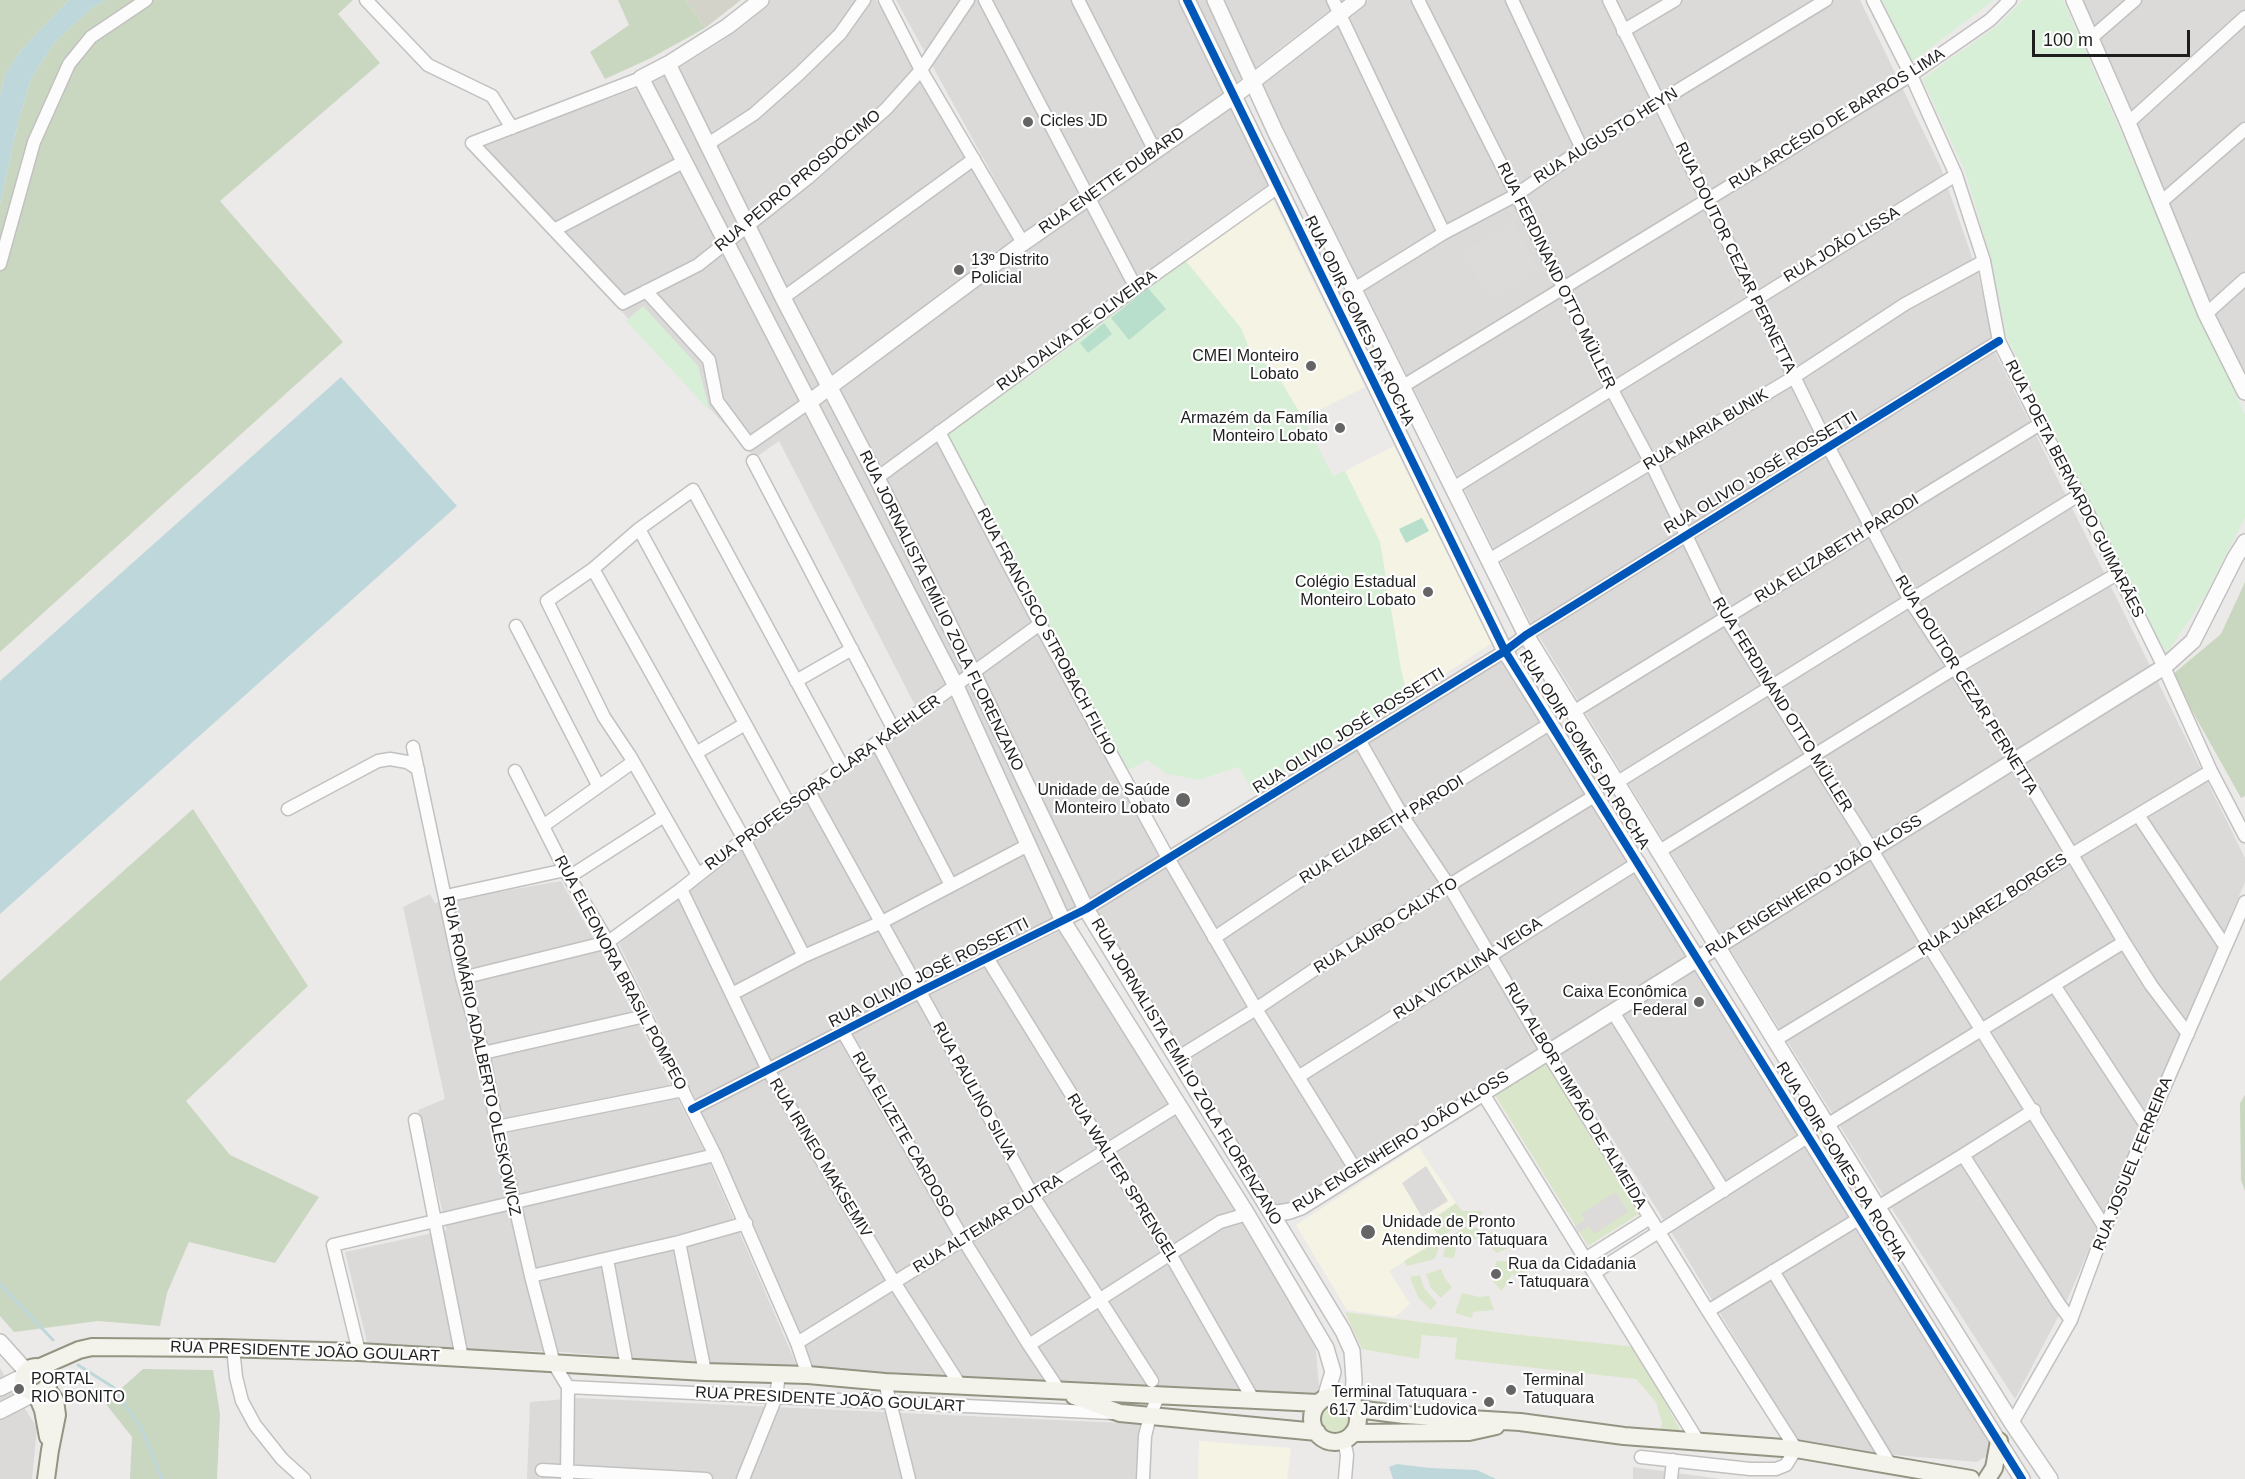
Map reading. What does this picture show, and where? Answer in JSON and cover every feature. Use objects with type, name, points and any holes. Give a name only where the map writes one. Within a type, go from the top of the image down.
[{"type":"main road","name":"RUA PRESIDENTE JOÃO GOULART","points":[[36,1381],[58,1360],[79,1350],[108,1346],[359,1352],[1254,1401],[1322,1401],[1339,1396],[1355,1406],[1404,1415],[1520,1422],[1618,1435],[1796,1449],[1971,1479]]},
{"type":"main road","points":[[36,1381],[46,1420],[50,1450],[46,1479]]},
{"type":"main road","name":"RUA PRESIDENTE JOÃO GOULART","points":[[1059,1390],[1120,1413],[1317,1432],[1329,1441],[1349,1437],[1469,1431],[1520,1422]]},
{"type":"main road","points":[[1317,1432],[1312,1418],[1322,1401]]},
{"type":"main road","points":[[1349,1437],[1358,1422],[1355,1406]]},
{"type":"main road","points":[[1987,1479],[1994,1468],[1999,1441]]},
{"type":"street","points":[[0,264],[34,142],[69,64],[91,37],[146,0]]},
{"type":"street","points":[[366,0],[428,65],[492,96],[512,128]]},
{"type":"street","points":[[685,161],[554,230],[472,143],[641,78],[668,64],[728,26],[761,0]]},
{"type":"street","points":[[708,144],[754,114],[799,74],[840,34],[864,0]]},
{"type":"street","points":[[885,0],[921,70],[1023,243]]},
{"type":"street","name":"RUA PEDRO PROSDÓCIMO","points":[[554,230],[623,303],[698,265],[809,177],[886,109],[921,70],[968,0]]},
{"type":"street","points":[[985,0],[1136,288]]},
{"type":"street","points":[[1078,0],[1155,151]]},
{"type":"street","name":"RUA ODIR GOMES DA ROCHA","points":[[1187,0],[1506,651],[2022,1479]]},
{"type":"street","name":"RUA ODIR GOMES DA ROCHA","points":[[1215,0],[1275,131],[1526,635],[1878,1208],[2012,1423],[2050,1479]]},
{"type":"street","name":"RUA ENETTE DUBARD","points":[[646,291],[709,360],[717,401],[749,444],[808,403],[1023,243],[1234,96],[1254,81],[1336,7],[1358,0]]},
{"type":"street","name":"RUA FERDINAND OTTO MÜLLER","points":[[1418,0],[1564,289],[1612,390],[1651,463],[1726,618],[1872,850],[1929,946],[2034,1110],[2105,1228]]},
{"type":"street","points":[[1512,0],[1582,149]]},
{"type":"street","name":"RUA DOUTOR CEZAR PERNETTA","points":[[1609,0],[1829,448],[1909,599],[2016,761],[2151,985],[2188,1034]]},
{"type":"street","points":[[1623,31],[1675,0]]},
{"type":"street","name":"RUA AUGUSTO HEYN","points":[[1354,289],[1444,233],[1515,195],[1582,149],[1826,0]]},
{"type":"street","name":"RUA POETA BERNARDO GUIMARÃES","points":[[1873,0],[1911,75],[1956,175],[1984,261],[1999,341],[2040,424],[2079,495],[2164,667],[2211,771],[2245,836]]},
{"type":"street","name":"RUA ARCÉSIO DE BARROS LIMA","points":[[1382,399],[1911,75],[1990,20],[2010,0]]},
{"type":"street","points":[[2074,0],[2128,123],[2206,314],[2245,392]]},
{"type":"street","points":[[2090,39],[2135,0]]},
{"type":"street","points":[[1336,7],[1444,233]]},
{"type":"street","points":[[2128,123],[2245,17]]},
{"type":"street","name":"RUA JORNALISTA EMÍLIO ZOLA FLORENZANO","points":[[668,64],[783,298],[877,478],[1086,909],[1334,1316],[1352,1351],[1355,1406]]},
{"type":"street","name":"RUA JORNALISTA EMÍLIO ZOLA FLORENZANO","points":[[641,78],[956,686],[1063,921],[1247,1214],[1326,1347],[1333,1372],[1322,1401]]},
{"type":"street","points":[[2160,203],[2245,129]]},
{"type":"street","points":[[783,298],[974,159]]},
{"type":"street","name":"RUA JOÃO LISSA","points":[[1453,488],[1956,175]]},
{"type":"street","name":"RUA DALVA DE OLIVEIRA","points":[[877,478],[1278,186]]},
{"type":"street","name":"RUA MARIA BUNIK","points":[[1489,560],[1794,377],[1905,304],[1984,261]]},
{"type":"street","points":[[2206,314],[2245,279]]},
{"type":"street","name":"RUA OLIVIO JOSÉ ROSSETTI","points":[[692,1109],[1086,909],[1506,651],[1526,635],[1685,535],[1999,341]]},
{"type":"street","name":"RUA ELIZABETH PARODI","points":[[1573,712],[2040,424]]},
{"type":"street","name":"RUA FRANCISCO STROBACH FILHO","points":[[939,432],[1040,624],[1168,858],[1256,1009],[1356,1172]]},
{"type":"street","points":[[753,461],[894,730]]},
{"type":"street","points":[[698,875],[633,762],[604,717],[547,601],[593,569],[693,489],[843,767]]},
{"type":"street","points":[[1616,783],[2079,495]]},
{"type":"street","points":[[639,530],[790,806]]},
{"type":"street","name":"RUA ENGENHEIRO JOÃO KLOSS","points":[[1272,1214],[1301,1207],[2164,667],[2193,641],[2245,542]]},
{"type":"street","points":[[593,569],[744,839],[804,956]]},
{"type":"street","points":[[1658,852],[1955,668],[2117,574]]},
{"type":"street","name":"RUA PROFESSORA CLARA KAEHLER","points":[[608,942],[681,889],[744,839],[1040,624]]},
{"type":"street","points":[[516,626],[598,785]]},
{"type":"street","points":[[796,681],[852,649]]},
{"type":"street","name":"RUA ELIZABETH PARODI","points":[[1214,938],[1551,723]]},
{"type":"street","points":[[696,753],[745,724]]},
{"type":"street","name":"RUA ALBOR PIMPÃO DE ALMEIDA","points":[[1359,740],[1403,818],[1449,886],[1547,1052],[1796,1449]]},
{"type":"street","points":[[877,742],[951,885]]},
{"type":"street","name":"RUA ROMÁRIO ADALBERTO OLESKOWICZ","points":[[413,747],[462,978],[483,1053],[514,1204],[554,1364]]},
{"type":"street","points":[[288,809],[378,761],[390,759],[407,762],[418,769]]},
{"type":"street","points":[[543,826],[633,762]]},
{"type":"street","name":"RUA ELEONORA BRASIL POMPEO","points":[[515,771],[567,873],[608,942],[715,1155],[797,1343],[808,1375]]},
{"type":"street","name":"RUA JUAREZ BORGES","points":[[1775,1041],[2071,855],[2211,771]]},
{"type":"street","name":"RUA PAULINO SILVA","points":[[809,792],[1033,1196],[1152,1381]]},
{"type":"street","name":"RUA LAURO CALIXTO","points":[[1177,1058],[1256,1009],[1342,951],[1596,795]]},
{"type":"street","points":[[2138,815],[2225,946]]},
{"type":"street","points":[[446,896],[567,873],[664,816]]},
{"type":"street","points":[[732,994],[804,956],[882,922],[1028,845]]},
{"type":"street","name":"RUA VICTALINA VEIGA","points":[[1298,1077],[1639,862]]},
{"type":"street","name":"RUA IRINEO MAKSEMIV","points":[[681,889],[768,1070],[894,1282],[960,1385]]},
{"type":"street","name":"RUA JOSUEL FERREIRA","points":[[2012,1423],[2071,1320],[2105,1228],[2147,1127],[2245,902]]},
{"type":"street","points":[[462,978],[608,942]]},
{"type":"street","points":[[1827,1125],[2124,942]]},
{"type":"street","name":"RUA WALTER SPRENGEL","points":[[987,958],[1170,1254],[1254,1401]]},
{"type":"street","points":[[2054,986],[2147,1127]]},
{"type":"street","points":[[1613,1012],[1724,1191]]},
{"type":"street","points":[[483,1053],[645,1016]]},
{"type":"street","name":"RUA ELIZETE CARDOSO","points":[[843,1032],[963,1239],[1059,1390]]},
{"type":"street","points":[[497,1127],[683,1090]]},
{"type":"street","points":[[1482,1092],[1698,1441]]},
{"type":"street","name":"RUA ALTEMAR DUTRA","points":[[797,1343],[1179,1105]]},
{"type":"street","points":[[1708,1311],[2034,1110]]},
{"type":"street","points":[[415,1120],[462,1358]]},
{"type":"street","points":[[1594,1273],[1809,1136]]},
{"type":"street","points":[[1214,1161],[1221,1150],[1232,1149]]},
{"type":"street","points":[[359,1352],[333,1245],[715,1155]]},
{"type":"street","points":[[1963,1155],[2071,1320]]},
{"type":"street","points":[[1029,1346],[1220,1222],[1247,1214]]},
{"type":"street","points":[[1585,1258],[1650,1218]]},
{"type":"street","points":[[531,1276],[679,1242],[746,1223]]},
{"type":"street","points":[[679,1242],[705,1372]]},
{"type":"street","points":[[607,1258],[627,1367]]},
{"type":"street","points":[[1773,1271],[1891,1466]]},
{"type":"street","points":[[0,1342],[36,1381]]},
{"type":"street","points":[[232,1348],[236,1377],[243,1401],[255,1425],[282,1459],[304,1479]]},
{"type":"street","points":[[554,1364],[568,1387],[567,1476]]},
{"type":"street","points":[[743,1479],[776,1397],[779,1374]]},
{"type":"street","points":[[0,1388],[36,1381]]},
{"type":"street","points":[[0,1411],[36,1381]]},
{"type":"street","points":[[885,1382],[909,1479]]},
{"type":"street","name":"RUA PRESIDENTE JOÃO GOULART","points":[[568,1387],[1081,1413],[1120,1413]]},
{"type":"street","points":[[1143,1479],[1145,1436],[1150,1416],[1157,1399],[1168,1395]]},
{"type":"street","points":[[1345,1479],[1349,1437]]},
{"type":"street","points":[[1641,1457],[1673,1460],[1750,1474],[1786,1465],[1796,1449]]},
{"type":"street","points":[[1671,1479],[1673,1460]]},
{"type":"street","points":[[542,1470],[567,1476],[706,1479]]},
{"type":"shaded area","points":[[686,0],[741,0],[705,28]]},
{"type":"shaded area","points":[[771,0],[876,0],[1015,242],[1229,106],[1269,186],[936,431],[1164,858],[1051,920],[696,1100],[619,944],[790,806],[922,719],[779,441],[755,458],[473,148],[635,89],[680,67],[722,41]]},
{"type":"shaded area","points":[[896,0],[1343,0],[1216,98],[1025,234]]},
{"type":"shaded area","points":[[1369,0],[1860,0],[1941,168],[1978,274],[1995,352],[2245,858],[2245,882],[2107,1207],[2069,1296],[2015,1399],[1883,1195],[1531,623],[1261,83]]},
{"type":"shaded area","points":[[2074,0],[2245,0],[2245,392]]},
{"type":"shaded area","points":[[1272,198],[1365,387],[1303,418],[1277,375],[1251,353],[1240,328],[1185,260]]},
{"type":"shaded area","points":[[1512,220],[1540,271],[1491,301],[1461,253]]},
{"type":"shaded area","name":"Colégio Estadual Monteiro Lobato","points":[[1394,446],[1492,643],[1408,698],[1401,670],[1380,542],[1345,471]]},
{"type":"shaded area","points":[[1504,660],[1688,959],[1286,1208],[1276,1204],[1095,911]]},
{"type":"shaded area","points":[[561,881],[602,953],[704,1150],[797,1366],[712,1364],[562,1352],[368,1346],[345,1252],[447,1230],[418,1110],[445,1099],[403,907],[430,894],[435,903]]},
{"type":"shaded area","points":[[1064,929],[1315,1340],[1320,1398],[811,1371],[699,1109]]},
{"type":"shaded area","points":[[1696,967],[1994,1444],[1987,1456],[1977,1462],[1798,1443],[1673,1235],[1559,1053]]},
{"type":"shaded area","name":"Unidade de Pronto Atendimento Tatuquara","points":[[1418,1146],[1456,1203],[1429,1221],[1441,1239],[1389,1271],[1410,1304],[1395,1317],[1347,1310],[1296,1225]]},
{"type":"shaded area","points":[[1426,1166],[1448,1201],[1422,1217],[1402,1183]]},
{"type":"shaded area","points":[[1616,1192],[1628,1212],[1594,1234],[1589,1226],[1578,1233],[1575,1226],[1585,1220],[1581,1214]]},
{"type":"shaded area","points":[[0,1368],[37,1428],[32,1479],[0,1479]]},
{"type":"shaded area","points":[[578,1398],[1143,1424],[1140,1479],[527,1479],[530,1402]]},
{"type":"shaded area","points":[[1199,1441],[1291,1448],[1287,1479],[1198,1479]]},
{"type":"shaded area","points":[[1633,1467],[1721,1479],[1633,1479]]},
{"type":"green space","points":[[0,0],[69,0],[23,48],[5,74],[0,97]]},
{"type":"green space","points":[[106,0],[353,0],[338,14],[380,63],[220,201],[343,342],[0,652],[0,204],[18,123],[31,79],[54,43],[93,7]]},
{"type":"green space","points":[[618,0],[686,0],[705,28],[651,58],[605,79],[590,52],[629,25]]},
{"type":"green space","points":[[1882,0],[1994,0],[1912,62]]},
{"type":"green space","points":[[2023,0],[2063,0],[2245,415],[2245,517],[2203,600],[2165,656],[2007,338],[1991,259],[1965,171],[1922,79],[1997,26]]},
{"type":"green space","points":[[1185,260],[1241,328],[1251,353],[1277,375],[1303,418],[1333,476],[1345,471],[1380,542],[1401,670],[1408,698],[1253,792],[1239,767],[1199,780],[1167,774],[1147,760],[1126,772],[944,429],[1028,378]]},
{"type":"green space","points":[[1148,288],[1166,309],[1129,340],[1111,318]]},
{"type":"green space","points":[[643,306],[698,366],[710,411],[626,321]]},
{"type":"green space","points":[[1104,323],[1112,334],[1088,353],[1080,343]]},
{"type":"green space","points":[[1422,518],[1429,531],[1406,543],[1399,529]]},
{"type":"green space","points":[[2245,582],[2245,796],[2241,798],[2172,675],[2221,634]]},
{"type":"green space","points":[[193,809],[308,986],[186,1101],[230,1155],[319,1197],[275,1263],[189,1242],[167,1293],[160,1326],[98,1321],[14,1332],[0,1316],[0,981]]},
{"type":"green space","points":[[1546,1064],[1639,1214],[1588,1246],[1495,1095]]},
{"type":"green space","points":[[2245,1095],[2245,1191],[2241,1180],[2240,1103]]},
{"type":"green space","points":[[1456,1203],[1462,1211],[1482,1211],[1480,1222],[1462,1222],[1441,1239],[1429,1222]]},
{"type":"green space","points":[[1465,1227],[1479,1228],[1477,1239],[1464,1241],[1456,1249],[1454,1258],[1443,1257],[1451,1236]]},
{"type":"green space","points":[[1491,1231],[1501,1239],[1507,1249],[1496,1253],[1486,1241]]},
{"type":"green space","points":[[1441,1239],[1435,1259],[1407,1266],[1404,1261]]},
{"type":"green space","points":[[1496,1261],[1527,1262],[1525,1278],[1512,1274],[1501,1291],[1490,1277],[1494,1272]]},
{"type":"green space","points":[[1441,1269],[1452,1287],[1441,1298],[1431,1288],[1426,1274]]},
{"type":"green space","points":[[1420,1275],[1424,1288],[1437,1303],[1431,1310],[1418,1297],[1410,1277]]},
{"type":"green space","points":[[1462,1293],[1480,1297],[1489,1296],[1494,1310],[1473,1312],[1472,1318],[1455,1313]]},
{"type":"green space","points":[[1345,1312],[1511,1334],[1636,1347],[1680,1430],[1660,1431],[1662,1423],[1656,1402],[1636,1379],[1455,1359],[1457,1338],[1422,1335],[1419,1359],[1362,1349]]},
{"type":"green space","points":[[143,1369],[213,1370],[220,1414],[217,1479],[130,1479],[132,1437],[105,1403]]},
{"type":"green space","points":[[1335,1403],[1346,1408],[1351,1419],[1346,1430],[1335,1435],[1324,1430],[1319,1419],[1324,1408]]},
{"type":"water","points":[[69,0],[106,0],[93,7],[54,43],[31,79],[18,123],[0,204],[0,97],[5,74],[23,48]]},
{"type":"water","points":[[341,377],[457,506],[0,914],[0,681]]},
{"type":"water","points":[[1397,1464],[1477,1470],[1496,1479],[1393,1479],[1389,1467]]},
{"type":"waterway","points":[[0,1284],[53,1340]]},
{"type":"waterway","points":[[78,1365],[113,1387],[141,1427],[162,1479]]},
{"type":"cycle path","points":[[1187,0],[1505,651],[2022,1479]]},
{"type":"cycle path","points":[[692,1109],[1086,909],[1505,651],[1526,635],[1999,341]]},
{"type":"place","name":"Cicles JD","points":[[1028,122]]},
{"type":"place","name":"13º Distrito Policial","points":[[959,270]]},
{"type":"place","name":"CMEI Monteiro Lobato","points":[[1311,366]]},
{"type":"place","name":"Armazém da Família Monteiro Lobato","points":[[1340,428]]},
{"type":"place","name":"Colégio Estadual Monteiro Lobato","points":[[1428,592]]},
{"type":"place","name":"Unidade de Saúde Monteiro Lobato","points":[[1183,800]]},
{"type":"place","name":"Caixa Econômica Federal","points":[[1699,1002]]},
{"type":"place","name":"Unidade de Pronto Atendimento Tatuquara","points":[[1368,1232]]},
{"type":"place","name":"Rua da Cidadania - Tatuquara","points":[[1496,1274]]},
{"type":"place","name":"PORTAL RIO BONITO","points":[[19,1389]]},
{"type":"place","name":"Terminal Tatuquara","points":[[1511,1390]]},
{"type":"place","name":"Terminal Tatuquara - 617 Jardim Ludovica","points":[[1489,1402]]}]
